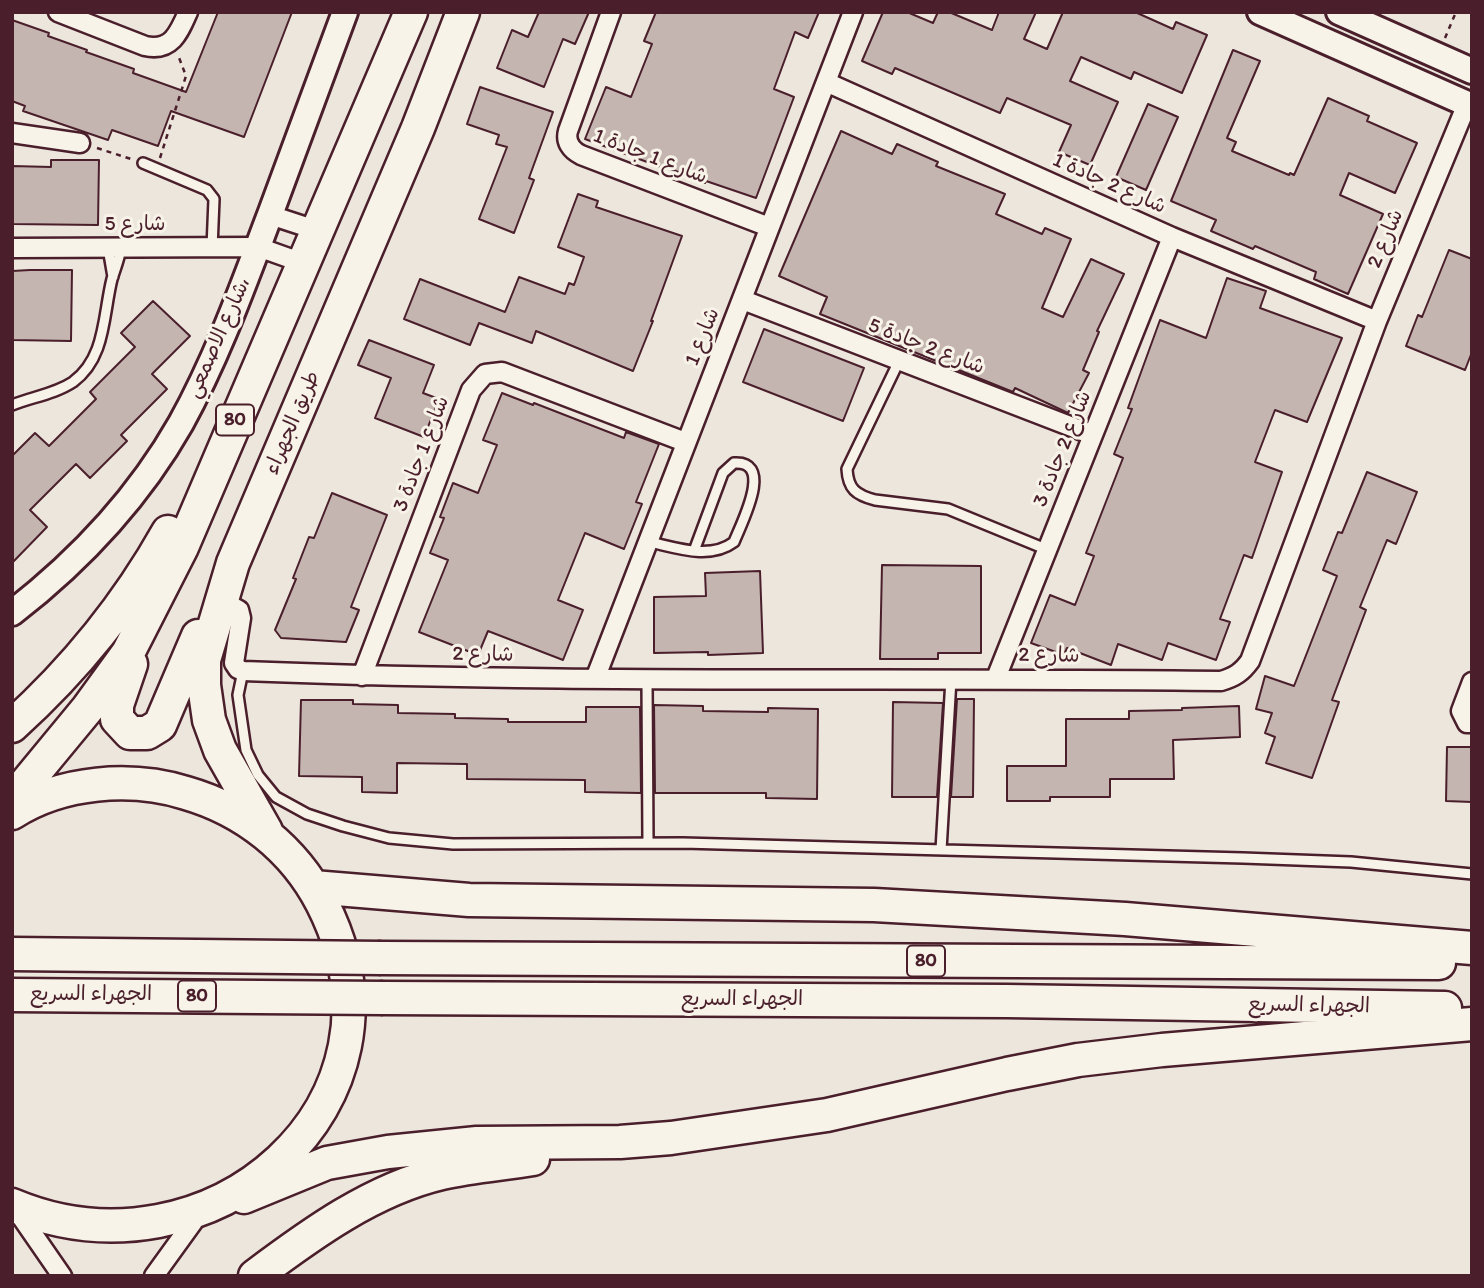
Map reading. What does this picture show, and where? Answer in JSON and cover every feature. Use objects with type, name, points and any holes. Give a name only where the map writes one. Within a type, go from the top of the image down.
[{"type":"highway","name":"80","points":[[12,800],[88,708],[128,653],[182,547],[411,12]]},
{"type":"highway","name":"طريق الجهراء","points":[[269,836],[220,750],[209,720],[204,660],[233,563],[418,128],[463,12]]},
{"type":"highway","points":[[12,726],[57,682],[119,609],[158,550],[248,391]]},
{"type":"highway","points":[[182,547],[129,668],[117,705],[117,719],[130,733],[147,733],[160,725],[233,563]]},
{"type":"highway","name":"80","points":[[12,813],[54,794],[92,785],[131,783],[169,788],[206,799],[241,816],[269,836],[293,860],[313,887],[332,922],[344,960],[348,1000],[346,1040],[337,1079],[321,1115],[299,1148],[271,1177],[230,1206],[193,1222],[154,1231],[113,1233],[73,1228],[35,1216],[13,1205]]},
{"type":"highway","points":[[313,887],[469,900],[874,905],[1125,919],[1472,948]]},
{"type":"highway","name":"الجهراء السريع","points":[[12,954],[1472,963]]},
{"type":"highway","name":"الجهراء السريع","points":[[12,995],[993,1001],[1472,1008]]},
{"type":"highway","points":[[244,1197],[327,1163],[388,1152],[477,1143],[620,1142],[671,1138],[827,1115],[1078,1060],[1163,1050],[1472,1024]]},
{"type":"highway","points":[[255,1276],[332,1223],[374,1198],[397,1189],[441,1173],[620,1142]]},
{"type":"street","points":[[58,12],[145,46],[159,48],[171,43],[188,12]]},
{"type":"street","name":"شارع الاصمعي،","points":[[12,613],[84,551],[115,515],[180,424],[206,371],[258,247],[345,12]]},
{"type":"street","name":"شارع 1 جادة 1","points":[[611,12],[568,131],[572,150],[769,227]]},
{"type":"street","name":"شارع 1","points":[[595,679],[853,12]]},
{"type":"street","points":[[1260,12],[1469,105]]},
{"type":"street","points":[[1339,12],[1472,71]]},
{"type":"street","name":"شارع 2 جادة 1","points":[[826,82],[1172,237],[1377,321]]},
{"type":"street","name":"شارع 2","points":[[243,671],[647,681],[996,678],[1222,681],[1238,675],[1250,661],[1377,321],[1469,105]]},
{"type":"street","points":[[12,133],[80,143]]},
{"type":"street","points":[[270,215],[316,230]]},
{"type":"street","name":"شارع 2 جادة 3","points":[[996,678],[1172,237]]},
{"type":"street","points":[[258,247],[303,263]]},
{"type":"street","name":"شارع 5","points":[[12,248],[258,247]]},
{"type":"street","name":"شارع 2 جادة 5","points":[[743,300],[1093,435]]},
{"type":"street","name":"شارع 1 جادة 3","points":[[362,676],[471,390],[485,374],[502,372],[685,442]]},
{"type":"street","points":[[221,600],[239,610],[241,618],[234,663],[243,671]]},
{"type":"street","points":[[1472,682],[1461,711],[1467,723],[1472,723]]},
{"type":"street","points":[[13,1205],[62,1276]]},
{"type":"street","points":[[154,1276],[193,1222]]},
{"type":"lane","points":[[143,163],[207,190],[214,199],[212,248]]},
{"type":"lane","points":[[12,405],[72,382],[86,370],[102,337],[113,277],[114,248]]},
{"type":"lane","points":[[899,361],[847,469],[847,482],[852,491],[875,500],[948,509],[1048,550]]},
{"type":"lane","points":[[650,542],[694,551],[718,551],[734,542],[755,486],[753,471],[748,466],[734,463],[723,473],[694,551]]},
{"type":"lane","points":[[243,671],[238,695],[246,750],[258,775],[276,797],[307,814],[389,838],[453,845],[648,843],[1351,862],[1472,874]]},
{"type":"lane","points":[[941,850],[951,679]]},
{"type":"lane","points":[[647,681],[648,843]]},
{"type":"path","points":[[1437,55],[1456,12]]},
{"type":"path","points":[[156,169],[186,76],[185,68],[171,43]]},
{"type":"path","points":[[80,143],[143,163]]},
{"type":"building","points":[[218,12],[292,12],[244,137],[171,111],[158,146],[112,130],[108,140],[23,111],[25,106],[12,101],[12,20],[49,33],[48,36],[87,50],[86,52],[134,69],[133,73],[186,92]]},
{"type":"building","points":[[539,12],[589,12],[575,44],[563,39],[544,87],[497,68],[512,30],[528,37]]},
{"type":"building","points":[[656,12],[819,12],[808,38],[795,32],[774,89],[794,97],[756,198],[706,181],[705,183],[585,139],[606,87],[631,97],[652,44],[644,41]]},
{"type":"building","points":[[883,12],[907,12],[933,23],[938,12],[949,12],[992,30],[999,12],[1036,12],[1024,39],[1047,49],[1063,12],[1135,12],[1173,29],[1176,22],[1207,35],[1182,93],[1134,72],[1131,79],[1081,57],[1070,81],[1118,102],[1090,165],[1059,152],[1071,125],[1007,98],[1000,113],[895,68],[892,74],[862,61]]},
{"type":"building","points":[[1233,50],[1260,61],[1227,138],[1236,142],[1232,151],[1294,175],[1328,98],[1369,116],[1367,121],[1417,143],[1395,193],[1349,173],[1340,195],[1383,214],[1348,294],[1314,279],[1316,272],[1211,231],[1216,220],[1171,201]]},
{"type":"building","points":[[480,87],[553,112],[529,178],[534,180],[514,233],[479,219],[507,147],[496,144],[499,135],[467,124]]},
{"type":"building","points":[[1148,104],[1178,117],[1146,190],[1116,177]]},
{"type":"building","points":[[841,131],[892,154],[897,144],[938,162],[936,166],[1005,194],[996,214],[1042,234],[1045,228],[1071,239],[1042,308],[1063,317],[1091,259],[1124,274],[1097,331],[1099,332],[1083,370],[1089,373],[1068,413],[1015,388],[1013,392],[820,314],[827,297],[779,276]]},
{"type":"building","points":[[51,160],[99,160],[98,225],[12,224],[12,166],[51,167]]},
{"type":"building","points":[[578,194],[598,201],[596,207],[682,236],[633,371],[536,331],[532,343],[479,323],[470,345],[404,319],[420,279],[505,312],[519,277],[565,294],[569,283],[574,285],[584,257],[558,247]]},
{"type":"building","points":[[1449,250],[1472,259],[1472,352],[1465,370],[1406,346],[1418,315],[1422,317]]},
{"type":"building","points":[[72,270],[71,341],[12,340],[12,271]]},
{"type":"building","points":[[1227,278],[1266,291],[1260,308],[1342,338],[1307,422],[1275,410],[1255,462],[1282,472],[1252,558],[1244,555],[1220,619],[1230,622],[1216,660],[1168,643],[1162,660],[1118,644],[1111,665],[1067,648],[1064,655],[1031,643],[1050,595],[1075,605],[1094,556],[1086,553],[1123,458],[1114,454],[1132,409],[1128,408],[1160,320],[1206,338]]},
{"type":"building","points":[[153,301],[190,336],[152,374],[167,389],[121,435],[127,441],[90,478],[76,464],[30,510],[47,527],[12,563],[12,456],[35,433],[49,446],[96,399],[90,392],[135,347],[121,333]]},
{"type":"building","points":[[764,329],[864,368],[843,421],[743,382]]},
{"type":"building","points":[[369,340],[434,365],[423,393],[439,399],[424,437],[375,418],[391,378],[358,365]]},
{"type":"building","points":[[502,393],[624,438],[626,432],[659,444],[636,502],[642,504],[624,549],[585,533],[558,600],[583,610],[563,660],[488,631],[478,655],[419,632],[448,560],[430,553],[444,518],[440,517],[453,483],[478,493],[497,445],[483,440]]},
{"type":"building","points":[[1367,472],[1417,492],[1396,544],[1387,540],[1360,607],[1366,610],[1332,700],[1339,702],[1312,778],[1266,763],[1275,737],[1265,733],[1272,713],[1256,709],[1265,676],[1294,686],[1337,576],[1323,570],[1338,532],[1342,533]]},
{"type":"building","points":[[332,493],[387,515],[351,607],[359,610],[346,642],[281,638],[275,630],[296,579],[293,578],[309,537],[314,538]]},
{"type":"building","points":[[882,565],[981,566],[981,653],[938,653],[938,659],[880,659]]},
{"type":"building","points":[[760,571],[763,653],[654,653],[654,597],[706,596],[705,573]]},
{"type":"building","points":[[957,699],[974,699],[973,797],[951,797]]},
{"type":"building","points":[[301,700],[353,700],[353,704],[398,705],[398,713],[455,714],[455,718],[508,719],[508,722],[586,722],[586,707],[640,707],[641,793],[585,792],[585,780],[467,779],[467,764],[397,763],[397,793],[362,792],[362,777],[299,776]]},
{"type":"building","points":[[893,702],[943,703],[937,797],[892,797]]},
{"type":"building","points":[[654,705],[703,706],[703,711],[768,712],[768,708],[818,709],[817,799],[766,798],[766,793],[655,793]]},
{"type":"building","points":[[1239,706],[1240,737],[1173,740],[1174,779],[1110,779],[1110,797],[1050,797],[1050,801],[1007,801],[1007,766],[1066,766],[1066,719],[1129,719],[1129,711]]},
{"type":"building","points":[[1447,747],[1472,747],[1472,802],[1446,801]]}]
